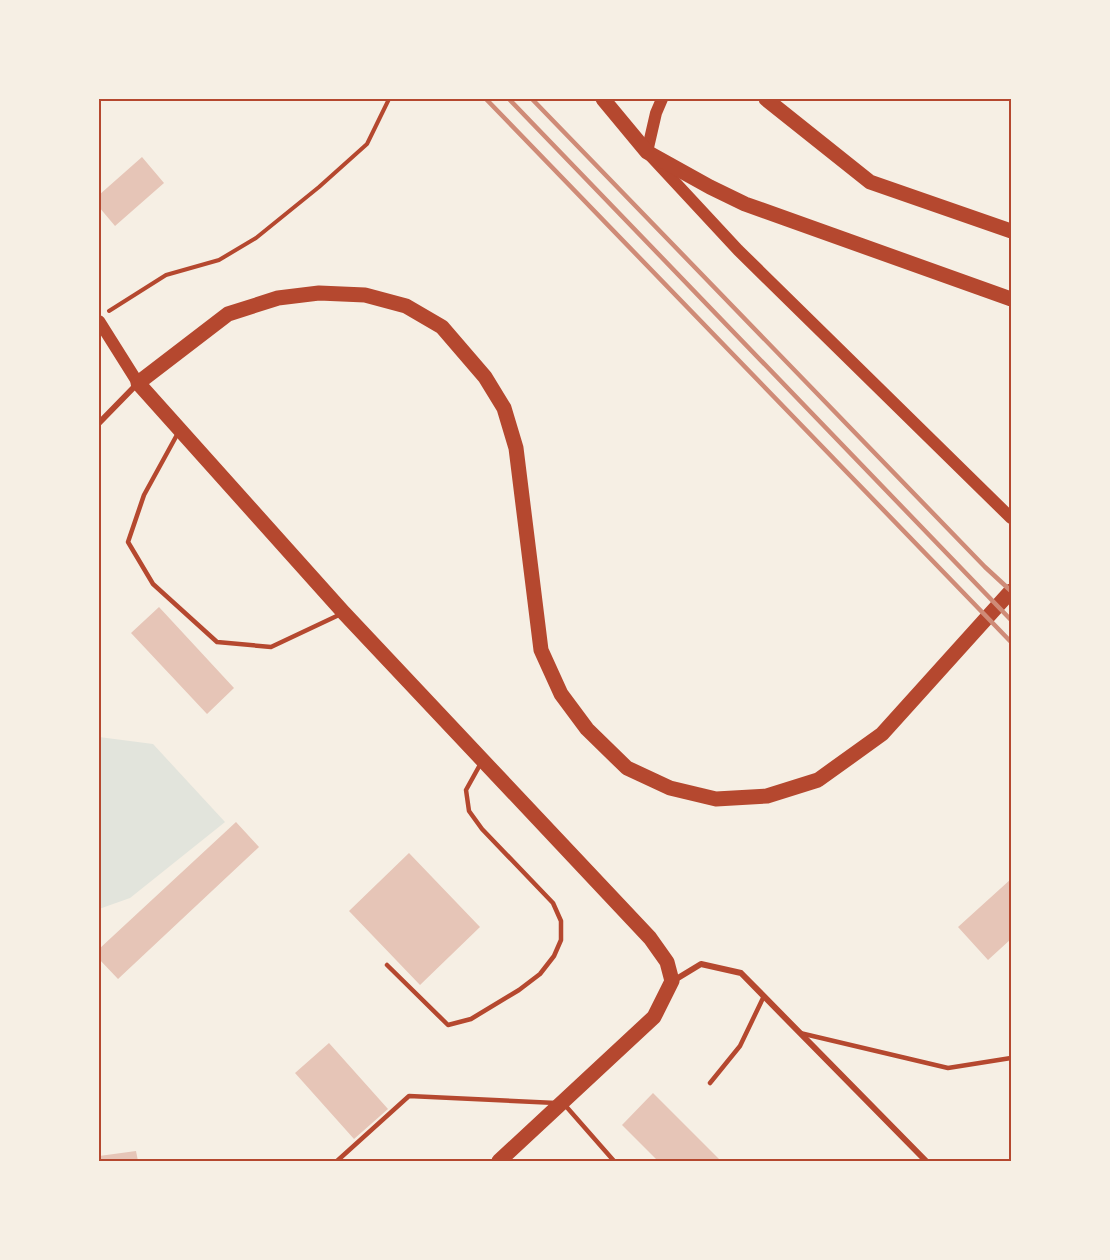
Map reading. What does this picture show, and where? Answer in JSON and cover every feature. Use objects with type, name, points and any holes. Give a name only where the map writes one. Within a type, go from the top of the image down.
[{"type":"main road","points":[[603,99],[647,152],[738,250],[1011,518]]},
{"type":"main road","points":[[647,152],[656,113],[662,99]]},
{"type":"main road","points":[[766,99],[870,182],[1011,231]]},
{"type":"main road","points":[[647,152],[745,204],[1011,299]]},
{"type":"main road","points":[[138,383],[228,314],[278,298],[319,293],[365,295],[406,306],[442,327],[486,377],[504,408],[516,448],[541,650],[561,694],[587,729],[627,768],[670,788],[716,799],[767,796],[818,780],[882,734],[1011,591]]},
{"type":"main road","points":[[103,317],[138,383],[179,430],[344,613],[650,938],[667,962],[672,981],[654,1017],[499,1161]]},
{"type":"street","points":[[99,423],[138,383]]},
{"type":"street","points":[[672,981],[701,964],[741,973],[926,1161]]},
{"type":"lane","points":[[179,430],[144,495],[128,542],[153,584],[217,642],[271,647],[344,613]]},
{"type":"lane","points":[[387,965],[448,1025],[471,1019],[519,990],[540,974],[554,956],[561,940],[561,921],[553,903],[482,830],[469,811],[466,790],[483,760]]},
{"type":"lane","points":[[710,1083],[740,1046],[764,996]]},
{"type":"lane","points":[[800,1033],[948,1068],[1011,1058]]},
{"type":"lane","points":[[337,1161],[410,1096],[563,1103],[614,1161]]},
{"type":"path","points":[[103,317],[166,275],[219,260],[256,237],[319,187],[367,144],[388,99]]},
{"type":"shaded area","points":[[99,737],[153,744],[225,822],[130,898],[99,909]]},
{"type":"building","points":[[142,157],[164,183],[115,226],[99,207],[99,195]]},
{"type":"building","points":[[159,607],[234,688],[207,714],[131,633]]},
{"type":"building","points":[[236,822],[259,847],[118,979],[99,959],[99,949]]},
{"type":"building","points":[[409,853],[480,927],[420,985],[349,911]]},
{"type":"building","points":[[1011,879],[1011,939],[988,960],[958,927]]},
{"type":"building","points":[[329,1043],[388,1109],[354,1139],[295,1073]]},
{"type":"building","points":[[653,1093],[719,1161],[658,1161],[622,1125]]},
{"type":"building","points":[[136,1151],[138,1161],[99,1161],[99,1156]]},
{"type":"railway","points":[[486,99],[1011,642]]},
{"type":"railway","points":[[509,99],[1011,620]]},
{"type":"railway","points":[[532,99],[985,567],[1011,591]]}]
